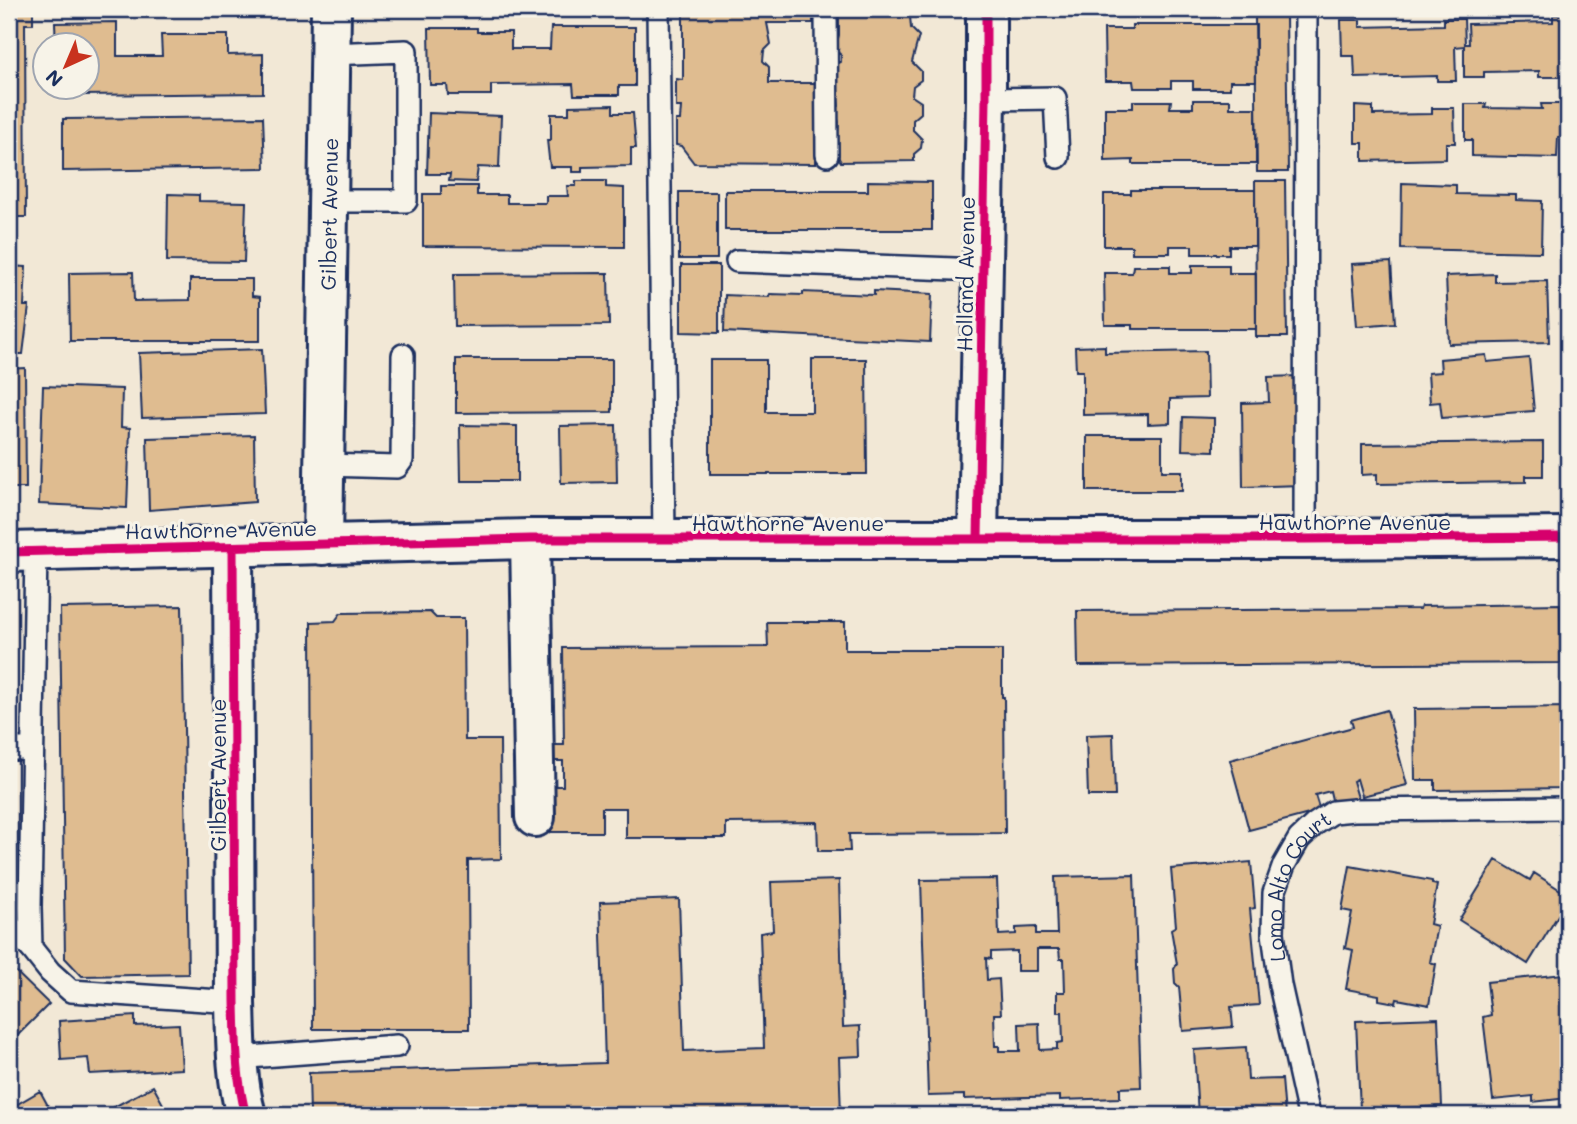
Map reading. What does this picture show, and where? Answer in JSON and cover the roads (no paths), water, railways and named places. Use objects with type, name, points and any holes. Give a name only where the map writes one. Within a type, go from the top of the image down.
[{"type":"street","name":"Gilbert Avenue","points":[[323,545],[331,9]]},
{"type":"street","name":"Holland Avenue","points":[[978,539],[986,9]]},
{"type":"street","name":"Hawthorne Avenue","points":[[22,552],[530,539],[1568,537]]},
{"type":"street","points":[[530,539],[535,817]]},
{"type":"street","name":"Gilbert Avenue","points":[[233,547],[235,1002],[237,1058],[246,1115]]},
{"type":"lane","points":[[658,9],[664,539]]},
{"type":"lane","points":[[826,9],[827,155]]},
{"type":"lane","points":[[1305,539],[1306,9]]},
{"type":"lane","points":[[328,201],[406,201],[406,51],[330,54]]},
{"type":"lane","points":[[986,99],[1055,98],[1058,157]]},
{"type":"lane","points":[[737,261],[982,270]]},
{"type":"lane","points":[[324,465],[397,467],[402,460],[403,355]]},
{"type":"lane","points":[[22,552],[32,749],[31,948]]},
{"type":"lane","points":[[9,749],[32,749]]},
{"type":"lane","name":"Lomo Alto Court","points":[[1309,1115],[1280,985],[1273,933],[1274,892],[1284,865],[1299,839],[1333,812],[1568,808]]},
{"type":"lane","points":[[9,925],[50,972],[71,991],[235,1002]]},
{"type":"lane","points":[[237,1058],[397,1046]]}]
